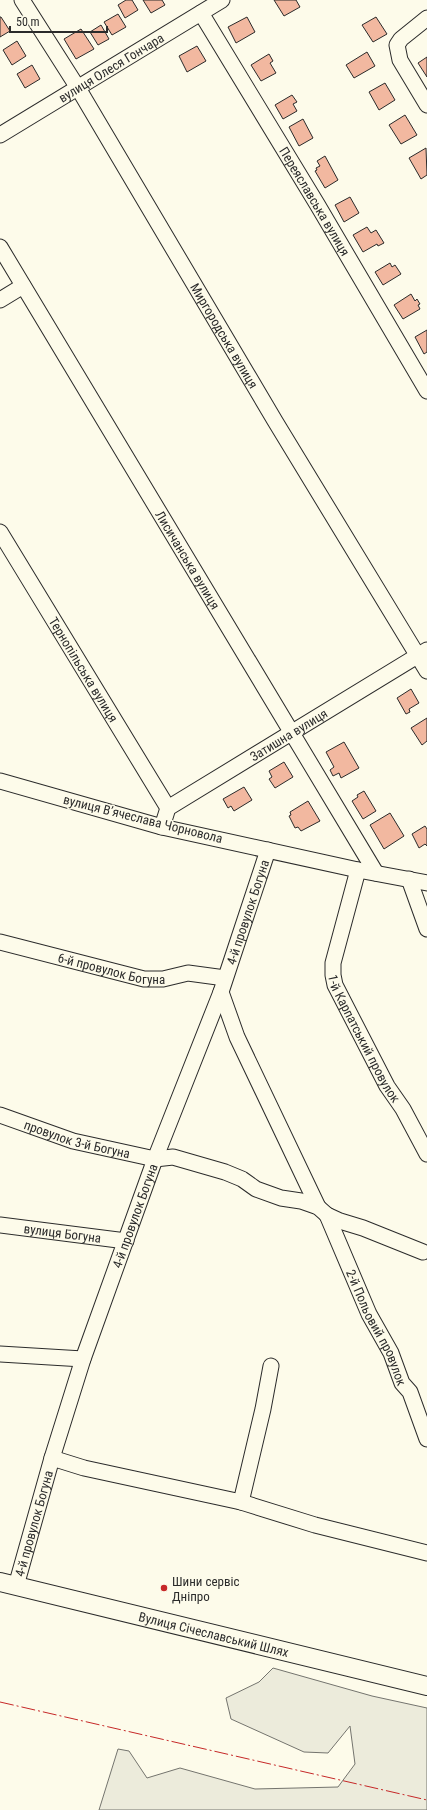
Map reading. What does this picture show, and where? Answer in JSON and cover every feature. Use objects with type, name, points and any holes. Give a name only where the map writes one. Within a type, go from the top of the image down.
[{"type":"main road","name":"Вулиця Січеславський Шлях","points":[[8,1584],[427,1686]]},
{"type":"street","name":"Миргородська вулиця","points":[[22,0],[78,88],[276,421],[422,653],[427,671]]},
{"type":"street","name":"вулиця Олеся Гончара","points":[[0,135],[222,0]]},
{"type":"street","name":"Переяславська вулиця","points":[[201,13],[317,204],[427,391]]},
{"type":"street","points":[[427,18],[401,39],[398,45],[400,60],[427,105]]},
{"type":"street","name":"Лисичанська вулиця","points":[[0,247],[376,873]]},
{"type":"street","points":[[0,300],[23,286]]},
{"type":"street","name":"Тернопільська вулиця","points":[[0,532],[168,808]]},
{"type":"street","name":"Затишна вулиця","points":[[168,808],[422,653]]},
{"type":"street","name":"вулиця Вʼячеслава Чорновола","points":[[0,781],[162,827],[358,870],[427,883]]},
{"type":"street","points":[[162,827],[168,808]]},
{"type":"street","name":"4-й провулок Богуна","points":[[8,1584],[52,1458],[83,1359],[155,1159],[223,985],[268,850]]},
{"type":"street","name":"1-й Карпатський провулок","points":[[358,870],[333,963],[335,985],[387,1086],[403,1109],[427,1154]]},
{"type":"street","points":[[409,879],[427,929]]},
{"type":"street","name":"6-й провулок Богуна","points":[[0,942],[144,979],[163,978],[188,973],[223,985]]},
{"type":"street","name":"2-й Польовий провулок","points":[[223,985],[237,1037],[323,1211],[369,1314],[391,1353],[402,1383],[410,1392],[427,1439]]},
{"type":"street","name":"провулок 3-й Богуна","points":[[0,1115],[73,1141],[155,1159],[173,1157],[225,1172],[242,1179],[256,1189],[281,1198],[301,1201],[363,1228],[426,1249]]},
{"type":"street","name":"вулиця Богуна","points":[[0,1224],[126,1241]]},
{"type":"street","points":[[0,1354],[83,1359]]},
{"type":"street","points":[[241,1502],[263,1409],[271,1366]]},
{"type":"street","points":[[52,1458],[84,1468],[241,1502],[315,1524],[427,1553]]},
{"type":"shaded area","points":[[273,1668],[372,1696],[427,1708],[427,1810],[99,1810],[118,1749],[129,1751],[147,1778],[180,1768],[255,1789],[338,1787],[355,1764],[350,1726],[328,1753],[304,1752],[231,1719],[226,1698],[259,1682]]},
{"type":"building","points":[[126,0],[132,0],[138,10],[125,18],[118,5]]},
{"type":"building","points":[[143,0],[162,0],[165,5],[151,13]]},
{"type":"building","points":[[274,0],[296,0],[300,7],[284,16]]},
{"type":"building","points":[[118,14],[126,27],[112,35],[104,22]]},
{"type":"building","points":[[0,17],[10,31],[0,37]]},
{"type":"building","points":[[247,17],[255,32],[236,43],[228,27]]},
{"type":"building","points":[[376,17],[387,34],[373,42],[362,25]]},
{"type":"building","points":[[101,25],[109,39],[98,45],[90,32]]},
{"type":"building","points":[[81,29],[94,49],[76,59],[64,39]]},
{"type":"building","points":[[17,41],[26,56],[12,65],[3,50]]},
{"type":"building","points":[[197,46],[206,61],[187,72],[179,56]]},
{"type":"building","points":[[367,52],[375,66],[354,78],[346,65]]},
{"type":"building","points":[[269,54],[273,61],[270,63],[276,73],[261,81],[251,65]]},
{"type":"building","points":[[427,57],[427,77],[418,63]]},
{"type":"building","points":[[32,65],[40,79],[25,88],[17,74]]},
{"type":"building","points":[[385,83],[395,100],[379,110],[369,92]]},
{"type":"building","points":[[292,95],[297,102],[293,104],[297,111],[283,119],[275,105]]},
{"type":"building","points":[[405,115],[417,135],[401,144],[389,125]]},
{"type":"building","points":[[303,119],[313,138],[299,146],[289,127]]},
{"type":"building","points":[[426,148],[427,175],[421,179],[409,158]]},
{"type":"building","points":[[325,156],[338,180],[325,188],[315,171],[317,170],[316,168],[320,166],[317,161]]},
{"type":"building","points":[[350,197],[359,213],[344,222],[335,205]]},
{"type":"building","points":[[367,227],[371,233],[376,230],[384,243],[378,246],[377,244],[363,252],[353,235]]},
{"type":"building","points":[[390,263],[392,267],[395,265],[401,274],[383,285],[375,272]]},
{"type":"building","points":[[411,294],[415,301],[417,299],[420,304],[418,305],[420,309],[403,319],[394,305]]},
{"type":"building","points":[[427,330],[427,352],[424,354],[415,337]]},
{"type":"building","points":[[411,689],[419,703],[409,709],[410,712],[406,714],[397,698]]},
{"type":"building","points":[[427,718],[427,741],[422,745],[411,728]]},
{"type":"building","points":[[344,742],[359,768],[341,778],[339,773],[333,776],[330,770],[334,767],[326,752]]},
{"type":"building","points":[[284,762],[293,777],[275,788],[269,779],[272,777],[269,771]]},
{"type":"building","points":[[244,787],[252,800],[234,811],[231,806],[228,808],[223,799]]},
{"type":"building","points":[[364,791],[376,811],[363,819],[352,801],[358,797],[357,795]]},
{"type":"building","points":[[308,801],[320,821],[301,831],[298,827],[295,828],[289,816],[291,815],[290,812]]},
{"type":"building","points":[[390,813],[404,836],[384,849],[370,825]]},
{"type":"building","points":[[425,826],[427,829],[427,846],[425,844],[419,848],[412,834]]},
{"type":"power","points":[[0,1702],[427,1800]]},
{"type":"place","name":"Шини сервіс Дніпро","points":[[164,1588]]}]
